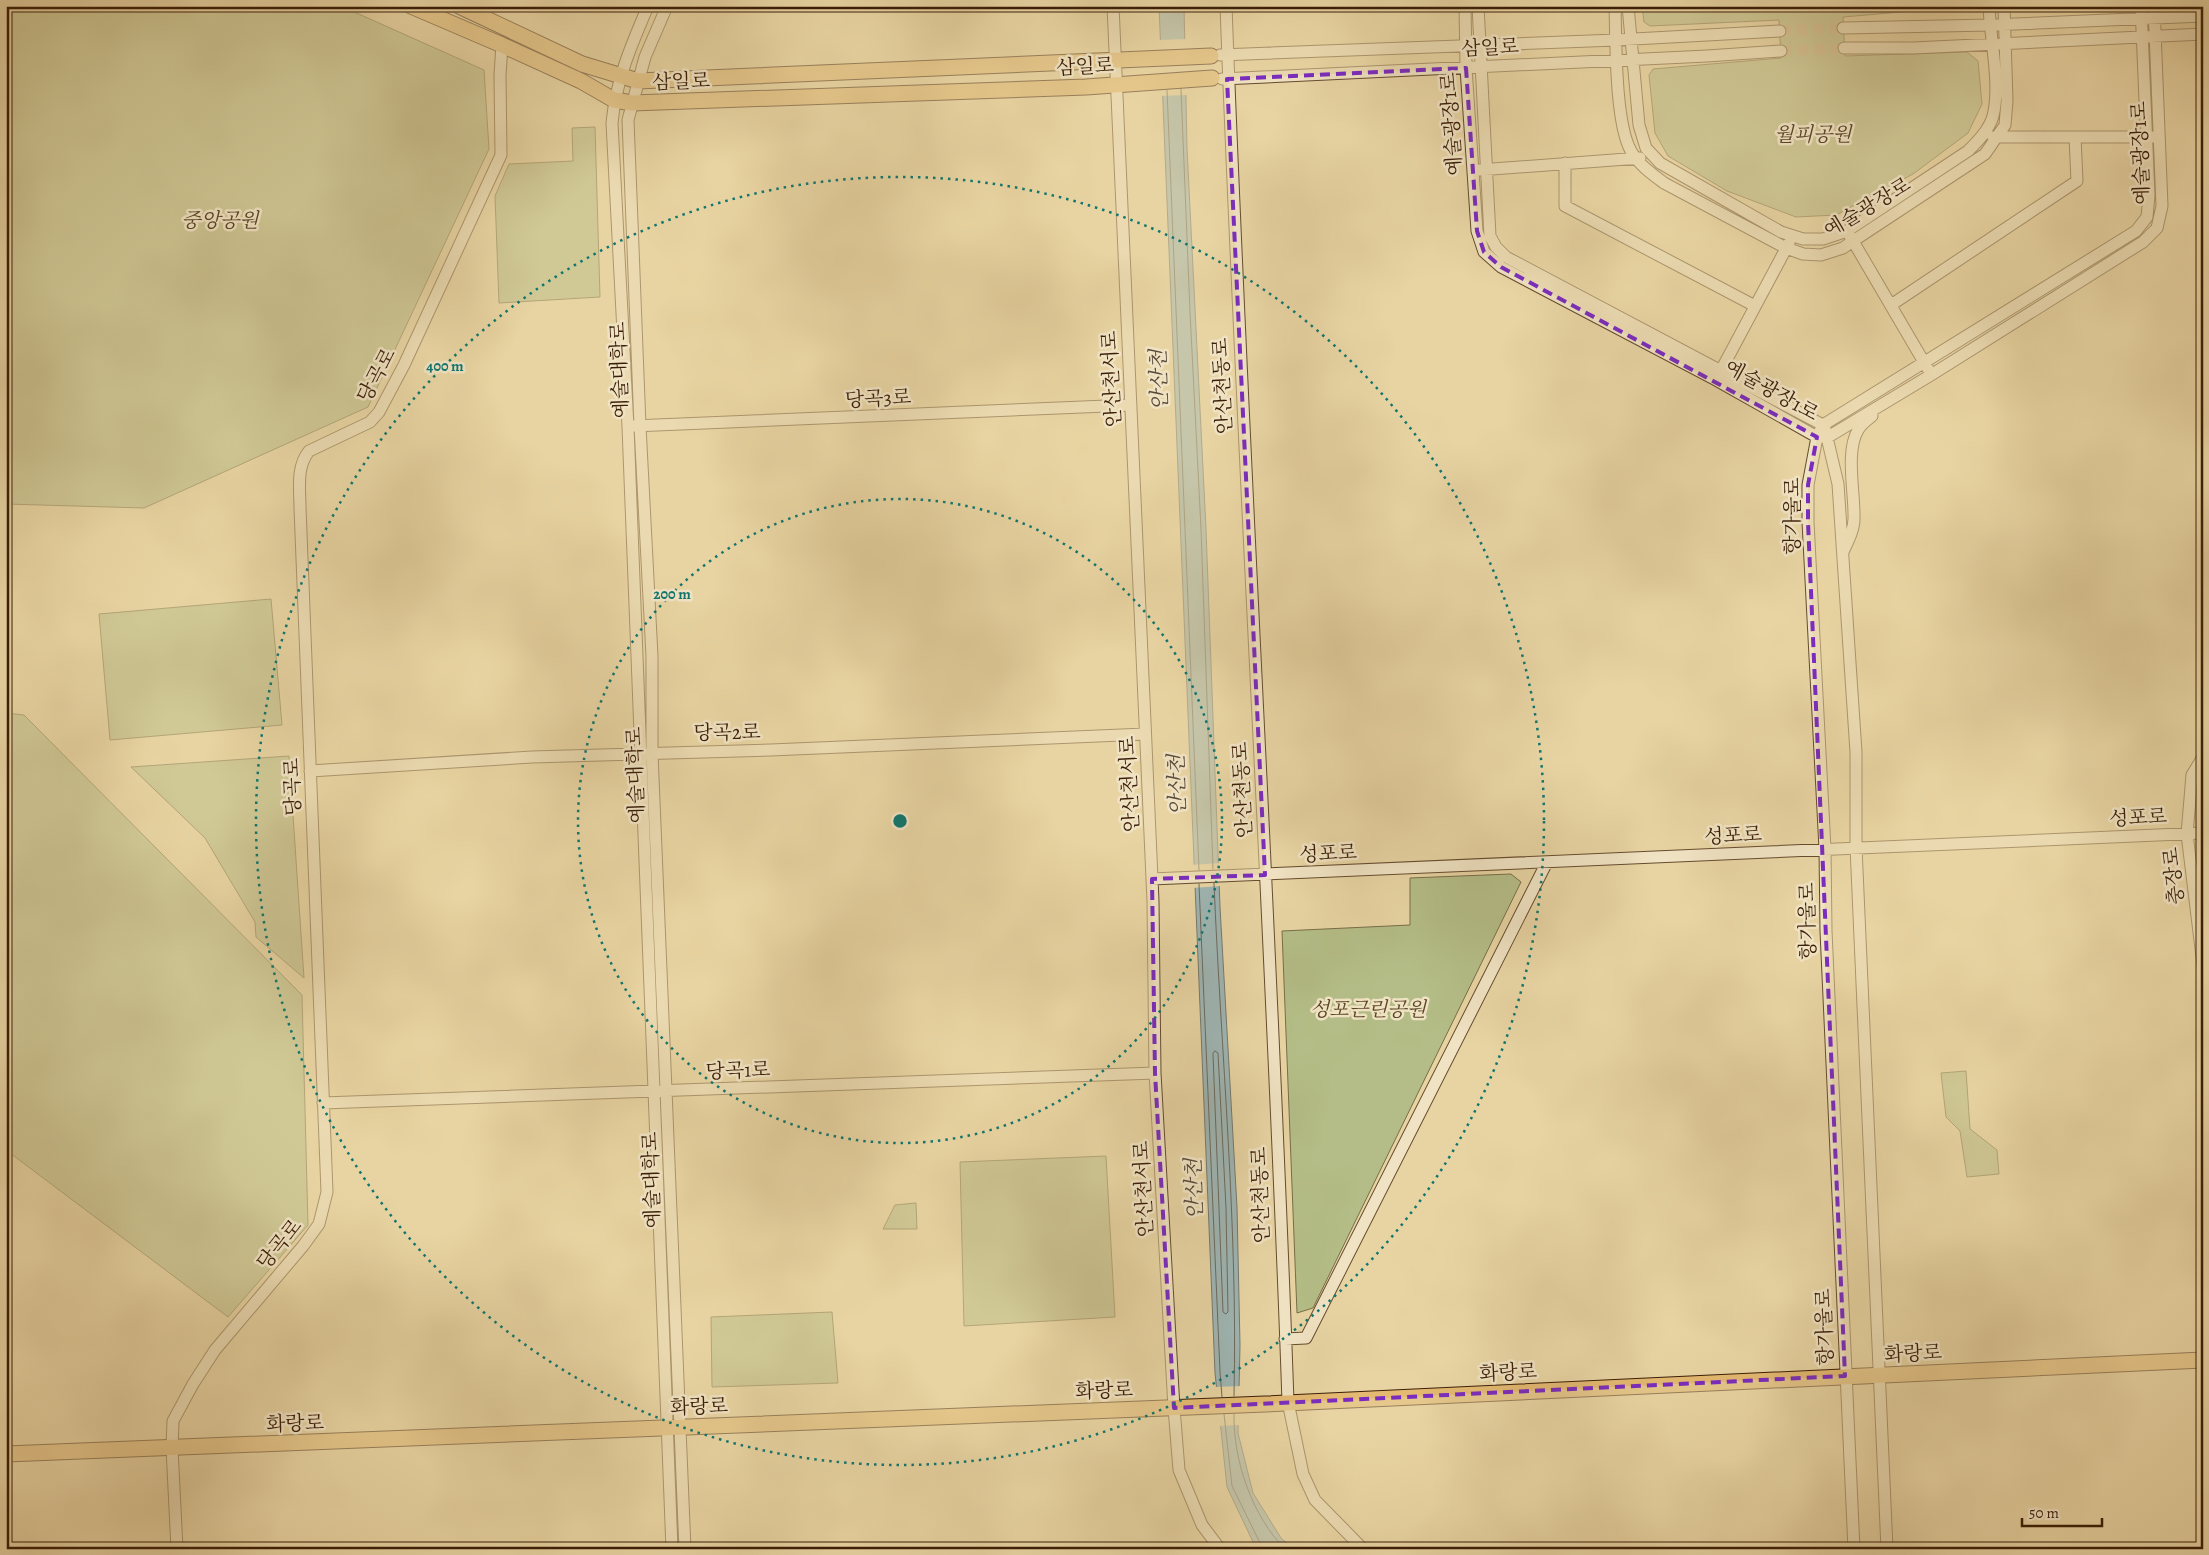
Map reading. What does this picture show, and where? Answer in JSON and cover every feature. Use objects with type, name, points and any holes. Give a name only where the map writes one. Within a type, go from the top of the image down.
[{"type":"main road","name":"삼일로","points":[[411,6],[502,45],[581,82],[614,100],[632,103],[1116,85],[1138,82],[1220,79]]},
{"type":"main road","name":"삼일로","points":[[459,6],[582,64],[638,81],[1211,56]]},
{"type":"main road","name":"화랑로","points":[[6,1454],[1174,1408],[2203,1360]]},
{"type":"street","name":"예술대학로","points":[[648,6],[619,76],[612,124],[646,753],[667,1091],[674,1428],[672,1549]]},
{"type":"street","name":"예술대학로","points":[[667,6],[645,57],[628,120],[640,426],[652,656],[646,753],[655,1092],[674,1428],[685,1549]]},
{"type":"street","name":"안산천서로","points":[[1113,6],[1152,879],[1155,1073],[1174,1408],[1179,1470],[1202,1525],[1220,1549]]},
{"type":"street","name":"안산천동로","points":[[1226,6],[1228,54],[1220,79],[1265,875],[1288,1402],[1303,1474],[1315,1500],[1363,1549]]},
{"type":"street","name":"예술광장1로","points":[[1465,6],[1466,68],[1477,231],[1484,252],[1501,267],[1718,375]]},
{"type":"street","name":"예술광장1로","points":[[1478,6],[1490,236],[1496,247],[1506,257],[1823,433]]},
{"type":"street","name":"예술광장로","points":[[1615,6],[1623,132],[1631,152],[1647,171],[1664,183],[1786,248],[1804,254],[1820,255],[1843,248],[1985,154],[1998,137],[2006,125],[2008,100],[2004,6]]},
{"type":"street","name":"예술광장로","points":[[1628,6],[1639,125],[1646,148],[1660,163],[1703,188],[1781,232],[1804,239],[1824,239],[1847,231],[1968,151],[1982,137],[1992,117],[1995,100],[1990,6]]},
{"type":"street","name":"예술광장1로","points":[[1823,433],[1925,363],[2136,231],[2147,217],[2149,195],[2141,6]]},
{"type":"street","name":"예술광장1로","points":[[1823,433],[1886,402],[1931,375],[2143,242],[2157,228],[2162,206],[2154,12]]},
{"type":"street","points":[[1843,28],[1990,25],[2141,18],[2154,12],[2203,16]]},
{"type":"street","name":"삼일로","points":[[1211,56],[1616,40],[1780,31]]},
{"type":"street","points":[[1844,48],[2006,44],[2203,34]]},
{"type":"street","name":"당곡로","points":[[178,1549],[172,1448],[174,1420],[192,1384],[215,1350],[303,1246],[319,1224],[327,1192],[300,468],[303,458],[309,451],[370,422],[379,412],[404,365],[501,154],[500,75],[502,45]]},
{"type":"street","name":"삼일로","points":[[1220,79],[1632,60],[1781,51]]},
{"type":"street","points":[[1982,137],[2159,138]]},
{"type":"street","points":[[1891,305],[2077,181],[2075,137]]},
{"type":"street","points":[[1473,170],[1654,157]]},
{"type":"street","points":[[1565,163],[1566,206],[1755,306]]},
{"type":"street","points":[[1847,231],[1931,375]]},
{"type":"street","points":[[1718,375],[1793,235]]},
{"type":"street","points":[[1842,553],[1852,530],[1854,519],[1852,469],[1855,438],[1858,430],[1886,402]]},
{"type":"street","name":"당곡3로","points":[[628,427],[1131,405]]},
{"type":"street","points":[[1823,433],[1838,484],[1856,752],[1856,847],[1888,1549]]},
{"type":"street","name":"항가울로","points":[[1823,433],[1808,485],[1808,522],[1825,848],[1826,941],[1854,1549]]},
{"type":"street","name":"당곡2로","points":[[310,771],[532,757],[772,750],[1145,734]]},
{"type":"street","name":"충장로","points":[[2203,757],[2192,775],[2187,834],[2203,964]]},
{"type":"street","name":"성포로","points":[[1152,879],[1825,848],[2203,833]]},
{"type":"street","points":[[1286,1339],[1306,1338],[1547,862]]},
{"type":"street","name":"당곡1로","points":[[323,1103],[1155,1073]]},
{"type":"highlighted area","points":[[1466,68],[1477,231],[1484,252],[1501,267],[1817,437],[1808,485],[1808,522],[1845,1376],[1174,1408],[1155,1073],[1152,879],[1265,875],[1227,79]]},
{"type":"green space","name":"중앙공원","points":[[6,6],[332,6],[352,11],[484,70],[489,149],[368,407],[144,508],[6,504]]},
{"type":"green space","name":"월피공원","points":[[1642,6],[1971,6],[1843,17],[1845,56],[1967,52],[1978,61],[1982,104],[1968,133],[1913,174],[1836,215],[1796,217],[1727,191],[1668,156],[1655,133],[1649,75],[1653,69],[1781,58],[1779,20],[1650,26],[1644,22]]},
{"type":"green space","points":[[595,127],[600,297],[499,303],[495,196],[509,164],[573,161],[572,128]]},
{"type":"green space","points":[[271,599],[282,725],[110,740],[99,614]]},
{"type":"green space","points":[[6,713],[24,715],[302,995],[308,1225],[228,1317],[10,1153],[8,1066],[6,1066]]},
{"type":"green space","points":[[289,756],[304,978],[256,937],[255,922],[205,838],[131,767]]},
{"type":"green space","name":"성포근린공원","points":[[1511,874],[1521,882],[1313,1308],[1297,1313],[1282,931],[1410,925],[1410,878]]},
{"type":"green space","points":[[1966,1071],[1970,1129],[1997,1150],[1999,1174],[1967,1177],[1960,1131],[1946,1117],[1941,1073]]},
{"type":"green space","points":[[1106,1156],[1115,1317],[964,1326],[960,1162]]},
{"type":"green space","points":[[916,1203],[917,1229],[883,1229],[895,1205]]},
{"type":"green space","points":[[832,1312],[838,1383],[712,1387],[711,1317]]},
{"type":"water","points":[[1159,6],[1184,6],[1187,148],[1206,529],[1220,907],[1237,1207],[1240,1345],[1238,1433],[1253,1493],[1281,1538],[1293,1549],[1260,1549],[1253,1542],[1227,1487],[1215,1373]]},
{"type":"pier","points":[[1188,39],[1189,95],[1160,96],[1157,40]]},
{"type":"pier","points":[[1220,863],[1221,886],[1192,888],[1191,865]]},
{"type":"pier","points":[[1242,1386],[1241,1425],[1218,1426],[1214,1387]]},
{"type":"tunnel","points":[[1780,31],[1843,28]]},
{"type":"tunnel","points":[[1781,51],[1844,48]]},
{"type":"water label","name":"안산천","points":[[1159,380]]},
{"type":"water label","name":"안산천","points":[[1177,785]]},
{"type":"water label","name":"안산천","points":[[1194,1189]]}]
